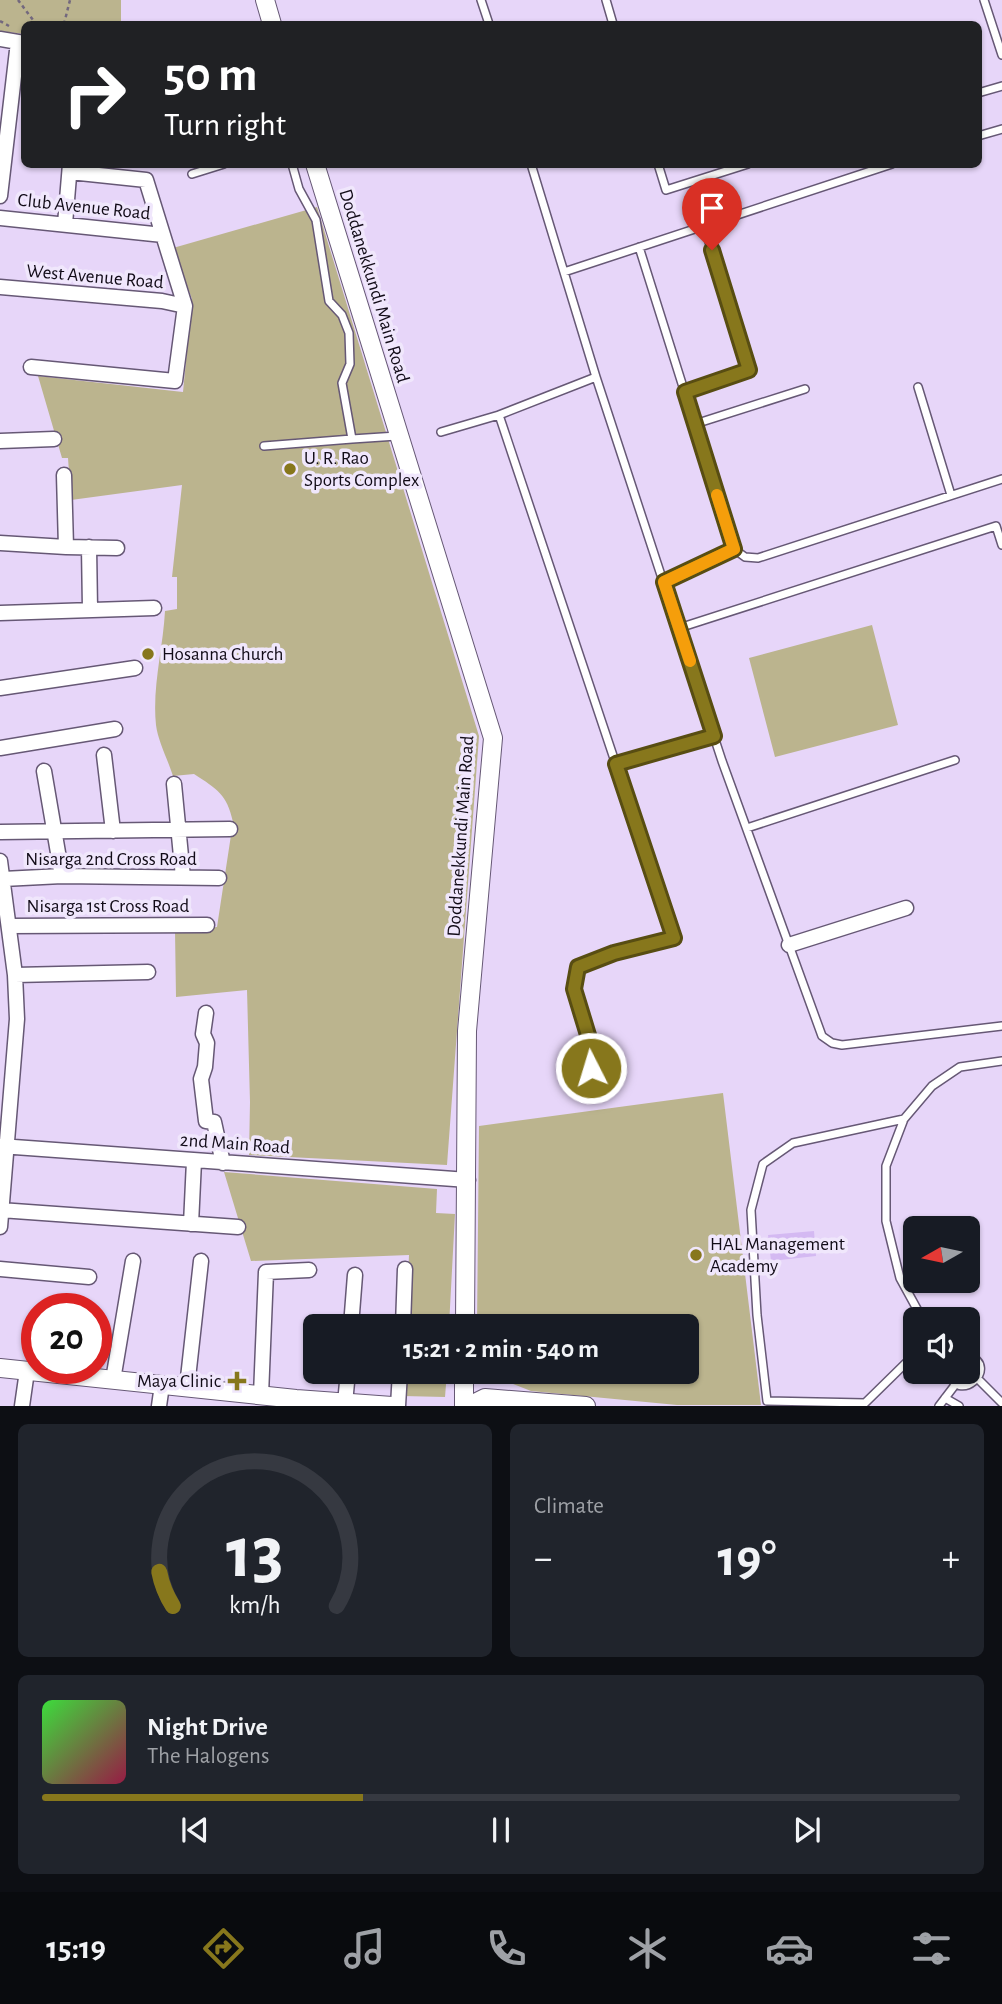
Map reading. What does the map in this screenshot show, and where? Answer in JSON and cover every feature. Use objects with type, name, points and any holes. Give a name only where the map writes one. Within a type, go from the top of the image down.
[{"type":"street","points":[[265,0],[271,21]]},
{"type":"street","points":[[0,39],[21,43],[0,196]]},
{"type":"street","points":[[31,367],[175,380],[185,306],[146,180],[70,168],[65,224]]},
{"type":"street","name":"Doddanekkundi Main Road","points":[[316,168],[493,738],[467,1031],[465,1314]]},
{"type":"street","name":"Club Avenue Road","points":[[0,218],[163,234]]},
{"type":"street","name":"West Avenue Road","points":[[0,287],[162,301],[185,306]]},
{"type":"street","points":[[0,442],[54,439]]},
{"type":"street","points":[[64,475],[66,547]]},
{"type":"street","points":[[0,543],[117,548]]},
{"type":"street","points":[[89,547],[90,609]]},
{"type":"street","points":[[0,613],[154,608]]},
{"type":"street","points":[[0,688],[135,668]]},
{"type":"street","points":[[0,748],[115,729]]},
{"type":"street","points":[[104,755],[113,831]]},
{"type":"street","points":[[44,771],[62,876]]},
{"type":"street","points":[[174,784],[183,877]]},
{"type":"street","points":[[0,832],[230,829]]},
{"type":"street","points":[[0,861],[15,975],[17,1018],[3,1146],[0,1227]]},
{"type":"street","name":"Nisarga 2nd Cross Road","points":[[3,879],[62,876],[219,878]]},
{"type":"street","points":[[789,945],[906,908]]},
{"type":"street","name":"Nisarga 1st Cross Road","points":[[9,926],[207,925]]},
{"type":"street","points":[[15,975],[148,972]]},
{"type":"street","points":[[205,1013],[203,1034],[207,1044],[201,1079],[206,1121],[214,1122],[223,1163]]},
{"type":"street","name":"2nd Main Road","points":[[3,1146],[468,1180]]},
{"type":"street","points":[[191,1224],[194,1161]]},
{"type":"street","points":[[1,1210],[238,1227]]},
{"type":"street","points":[[133,1261],[113,1380],[187,1387],[228,1399],[261,1395],[295,1402],[392,1405]]},
{"type":"street","points":[[187,1387],[201,1261]]},
{"type":"street","points":[[0,1269],[89,1277]]},
{"type":"street","points":[[403,1314],[405,1269]]},
{"type":"street","points":[[261,1395],[266,1272],[309,1270]]},
{"type":"street","points":[[352,1314],[355,1275]]},
{"type":"street","points":[[0,1368],[21,1370]]},
{"type":"street","points":[[22,1405],[25,1384]]},
{"type":"street","points":[[350,1384],[352,1404]]},
{"type":"street","points":[[398,1405],[399,1384]]},
{"type":"street","points":[[464,1384],[464,1405]]},
{"type":"street","points":[[159,1405],[162,1385]]},
{"type":"street","points":[[469,1405],[485,1398],[586,1405]]},
{"type":"lane","points":[[606,0],[612,21]]},
{"type":"lane","points":[[984,0],[1002,55]]},
{"type":"lane","points":[[484,1],[488,21]]},
{"type":"lane","points":[[982,92],[1002,86]]},
{"type":"lane","points":[[982,135],[1002,129]]},
{"type":"lane","points":[[192,174],[211,168]]},
{"type":"lane","points":[[293,168],[299,189],[316,220],[329,301],[342,315],[349,333],[350,363],[342,383],[352,439]]},
{"type":"lane","points":[[532,168],[596,377],[714,736],[822,1036],[832,1043],[842,1045],[1002,1026]]},
{"type":"lane","points":[[659,168],[666,190],[735,168]]},
{"type":"lane","points":[[564,272],[880,168]]},
{"type":"lane","points":[[685,392],[749,370],[704,226]]},
{"type":"lane","points":[[639,247],[734,549],[745,557],[758,558],[1002,478]]},
{"type":"lane","points":[[441,432],[499,415],[596,377]]},
{"type":"lane","points":[[918,387],[951,495]]},
{"type":"lane","points":[[695,424],[805,389]]},
{"type":"lane","points":[[499,415],[674,938],[614,953],[578,967],[574,989],[588,1035],[591,1068],[565,1075]]},
{"type":"lane","points":[[264,446],[398,436]]},
{"type":"lane","points":[[679,628],[999,525],[1002,545]]},
{"type":"lane","points":[[664,582],[734,549]]},
{"type":"lane","points":[[616,764],[714,736]]},
{"type":"lane","points":[[747,828],[955,760]]},
{"type":"lane","points":[[915,1307],[900,1278],[886,1221],[886,1166],[904,1119],[932,1086],[960,1067],[1002,1061]]},
{"type":"lane","points":[[903,1366],[865,1403],[767,1401],[757,1315],[751,1210],[763,1164],[793,1143],[904,1119]]},
{"type":"lane","points":[[980,1364],[983,1371],[980,1381],[1002,1403]]},
{"type":"lane","points":[[939,1405],[955,1385],[966,1389],[977,1384]]},
{"type":"lane","points":[[945,1398],[959,1405]]},
{"type":"path","points":[[19,0],[34,21]]},
{"type":"path","points":[[65,21],[70,0]]},
{"type":"shaded area","points":[[0,0],[121,0],[121,21],[21,21],[21,34],[0,31]]},
{"type":"shaded area","points":[[317,207],[479,736],[447,1165],[249,1155],[247,990],[176,997],[175,931],[217,927],[233,822],[228,805],[215,788],[194,774],[173,776],[156,725],[157,682],[165,611],[177,609],[177,577],[172,577],[182,485],[71,500],[68,458],[62,458],[38,376],[183,392],[192,299],[173,248]]},
{"type":"shaded area","points":[[872,625],[898,725],[775,757],[749,658]]},
{"type":"shaded area","points":[[723,1093],[761,1405],[677,1405],[531,1391],[513,1384],[699,1384],[699,1314],[477,1314],[479,1126]]},
{"type":"shaded area","points":[[224,1172],[437,1189],[436,1213],[455,1214],[450,1314],[407,1314],[409,1255],[251,1261]]},
{"type":"shaded area","points":[[814,1231],[816,1256],[771,1261],[768,1235]]},
{"type":"shaded area","points":[[404,1384],[446,1384],[445,1397],[403,1396]]},
{"type":"slow traffic","points":[[690,661],[664,582],[734,549],[717,495]]},
{"type":"place","name":"U. R. Rao Sports Complex","points":[[290,469]]},
{"type":"place","name":"Hosanna Church","points":[[148,654]]},
{"type":"place","name":"HAL Management Academy","points":[[696,1255]]},
{"type":"place","name":"Maya Clinic","points":[[237,1381]]},
{"type":"route","points":[[591,1068],[588,1035],[574,989],[578,967],[614,953],[674,938],[616,764],[714,736],[664,582],[734,549],[685,392],[749,370],[712,250]]}]
